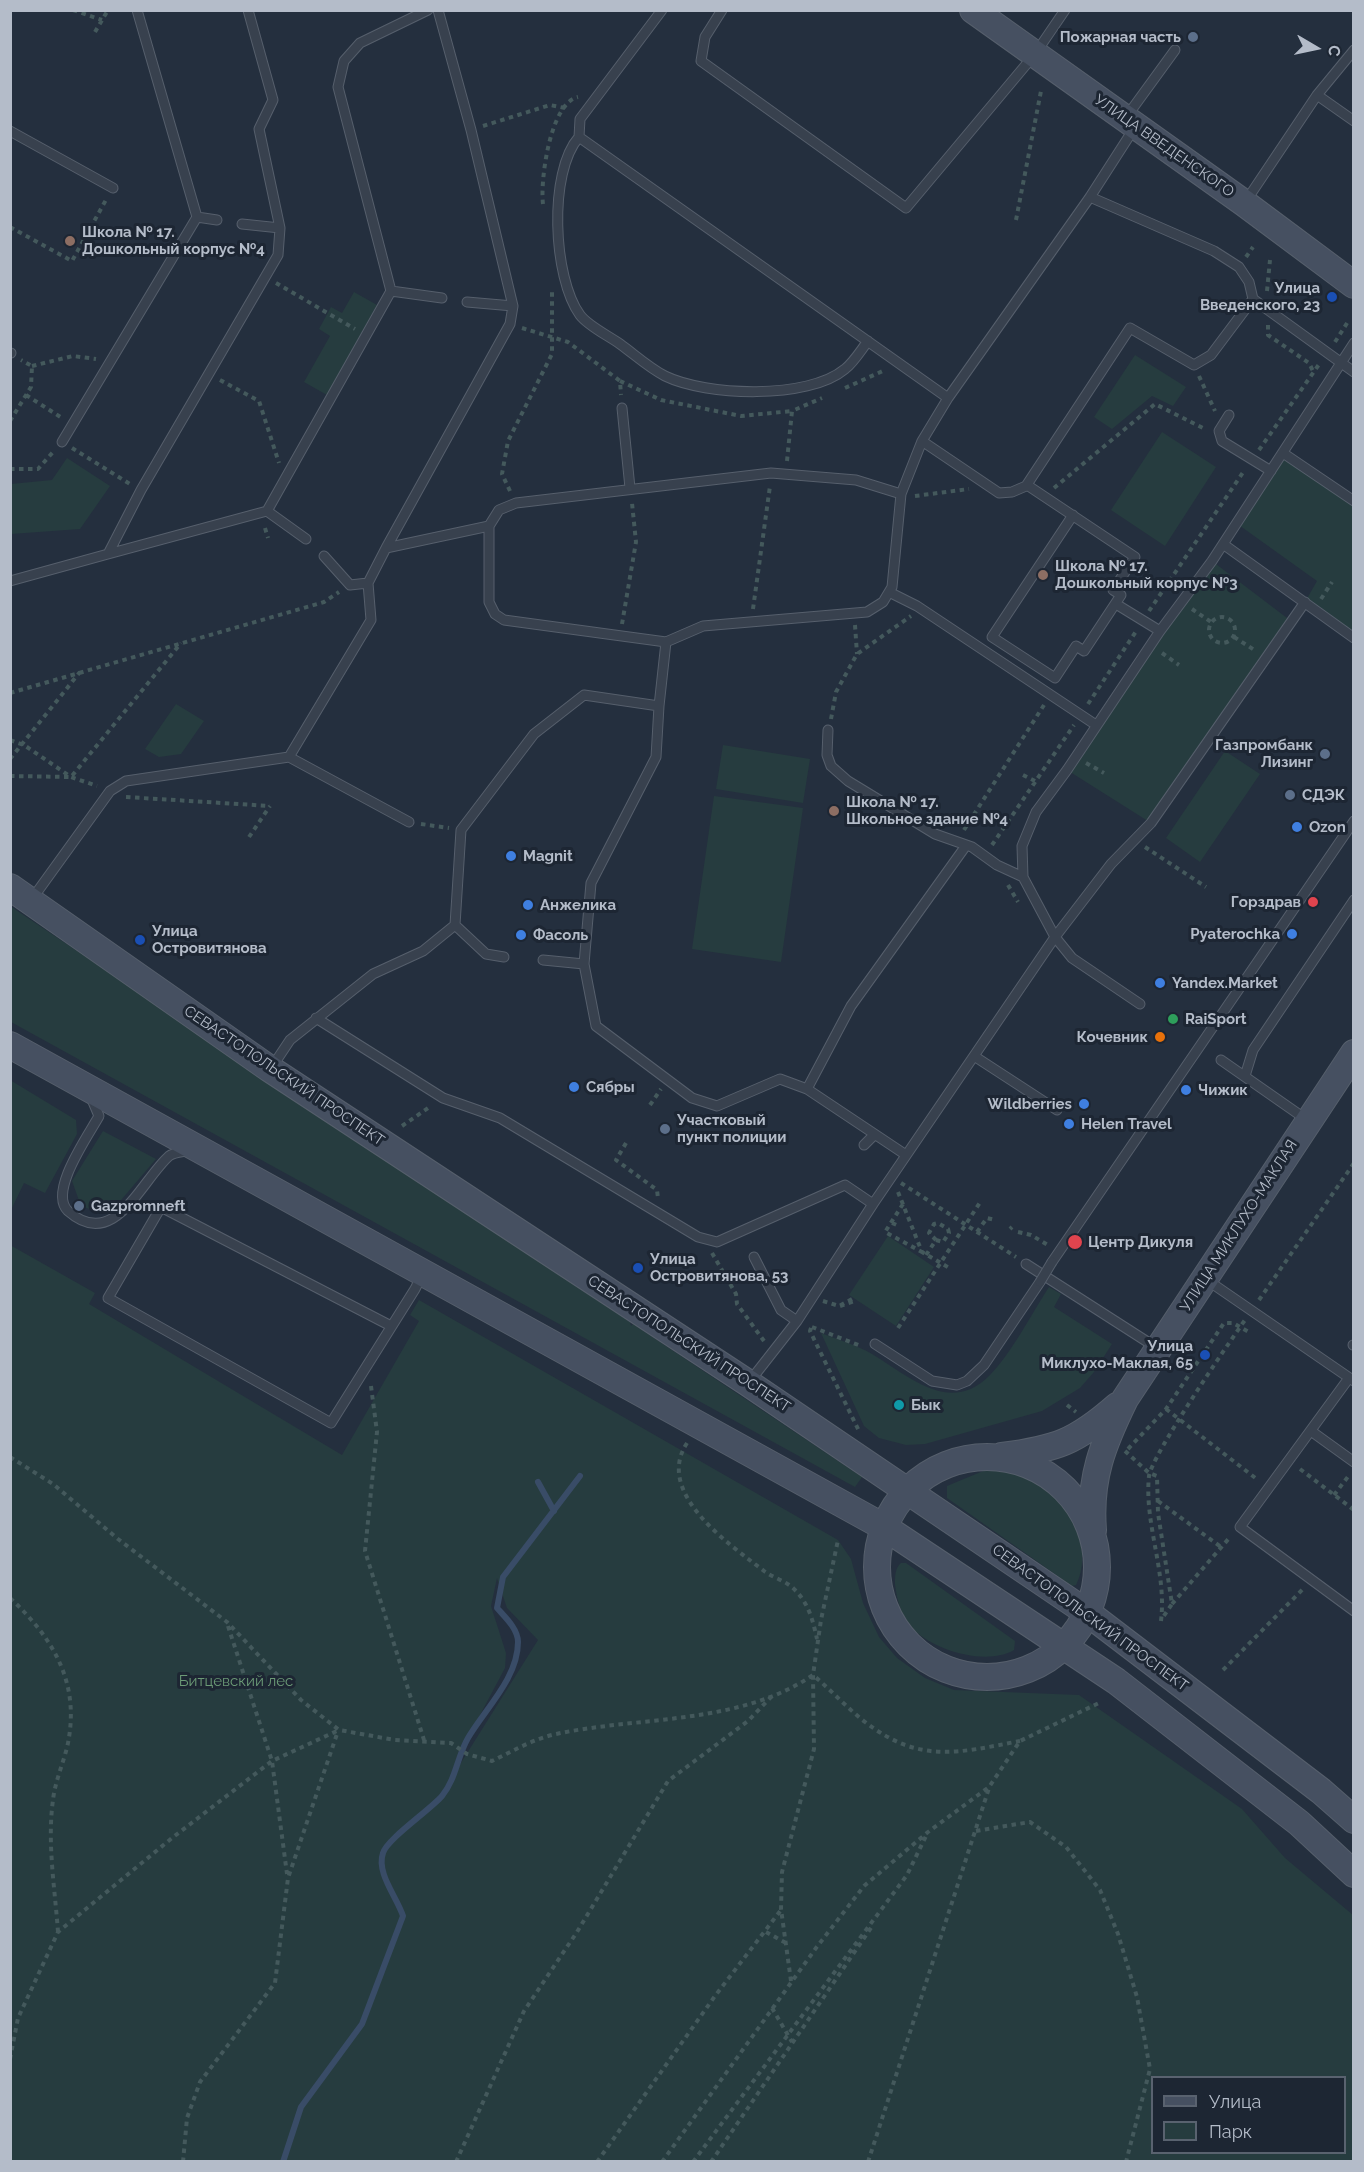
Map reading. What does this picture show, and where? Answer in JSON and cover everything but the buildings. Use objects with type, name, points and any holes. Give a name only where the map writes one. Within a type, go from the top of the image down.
[{"type":"main road","name":"УЛИЦА ВВЕДЕНСКОГО","points":[[973,10],[1244,202],[1353,285]]},
{"type":"main road","name":"СЕВАСТОПОЛЬСКИЙ ПРОСПЕКТ","points":[[20,894],[270,1069],[909,1490],[1089,1614],[1321,1791],[1353,1820]]},
{"type":"main road","points":[[10,1045],[884,1527],[1116,1681],[1299,1823],[1353,1874]]},
{"type":"main road","name":"УЛИЦА МИКЛУХО-МАКЛАЯ","points":[[1094,1539],[1091,1506],[1094,1478],[1107,1436],[1125,1399],[1353,1053]]},
{"type":"main road","name":"УЛИЦА МИКЛУХО-МАКЛАЯ","points":[[1066,1648],[1045,1663],[1023,1670],[997,1673],[954,1668],[911,1647],[895,1631],[882,1610],[875,1582],[876,1554],[884,1527],[894,1507],[909,1490],[930,1474],[955,1463],[1062,1444],[1094,1426],[1125,1399]]},
{"type":"main road","points":[[981,1459],[1008,1461],[1031,1468],[1052,1480],[1070,1496],[1084,1515],[1094,1539],[1098,1564],[1097,1590],[1089,1614],[1066,1648]]},
{"type":"lane","points":[[62,442],[197,217],[137,10]]},
{"type":"lane","points":[[108,555],[141,490],[278,255],[280,228],[259,129],[273,100],[248,10]]},
{"type":"lane","points":[[10,581],[267,511],[391,291],[338,87],[344,61],[360,44],[428,10]]},
{"type":"lane","points":[[289,757],[371,620],[368,583],[510,324],[513,306],[471,130],[438,10]]},
{"type":"lane","points":[[662,10],[580,119],[579,137],[571,146],[561,174],[556,215],[566,280],[580,315],[664,376],[717,389],[783,390],[821,383],[845,369],[868,341]]},
{"type":"lane","points":[[722,10],[705,37],[701,61],[906,208],[1035,54],[1065,10]]},
{"type":"lane","points":[[901,494],[856,480],[771,473],[516,503],[499,510],[489,526],[489,602],[495,614],[504,620],[666,642],[703,626],[867,612],[883,602],[892,587],[901,494],[922,441],[948,398],[1090,197],[1130,123],[1175,50]]},
{"type":"lane","points":[[1244,202],[1317,95],[1353,50]]},
{"type":"lane","points":[[1317,95],[1353,121]]},
{"type":"lane","points":[[10,131],[113,188]]},
{"type":"lane","points":[[579,137],[948,398]]},
{"type":"lane","points":[[1090,197],[1214,251],[1239,267],[1249,282],[1253,299],[1353,372]]},
{"type":"lane","points":[[197,217],[217,220]]},
{"type":"lane","points":[[242,224],[280,228]]},
{"type":"lane","points":[[391,291],[442,298]]},
{"type":"lane","points":[[922,441],[999,493],[1012,492],[1027,485],[1130,328],[1194,365],[1210,355],[1253,299]]},
{"type":"lane","points":[[467,302],[513,306]]},
{"type":"lane","points":[[1140,1004],[1072,958],[1055,938],[1023,877],[1022,846],[1036,812],[1160,631],[1223,544],[1353,343]]},
{"type":"lane","points":[[622,408],[630,488]]},
{"type":"lane","points":[[1229,415],[1220,428],[1222,441],[1272,471]]},
{"type":"lane","points":[[1283,453],[1353,501]]},
{"type":"lane","points":[[1027,485],[1073,515],[1135,556],[1113,590],[1121,595],[1116,604],[1084,651],[1076,646],[1055,678],[992,637],[1073,515]]},
{"type":"lane","points":[[267,511],[306,539]]},
{"type":"lane","points":[[386,548],[489,526]]},
{"type":"lane","points":[[1223,544],[1353,638]]},
{"type":"lane","points":[[324,556],[350,585],[368,583]]},
{"type":"lane","points":[[889,592],[921,609],[1096,725]]},
{"type":"lane","points":[[748,1383],[797,1322],[891,1177],[1055,938],[1111,864],[1151,823],[1264,657],[1305,602]]},
{"type":"lane","points":[[1116,604],[1160,631]]},
{"type":"lane","points":[[666,642],[656,757],[591,883],[584,964],[596,1026],[692,1098],[717,1106],[780,1079],[807,1089],[906,1155]]},
{"type":"lane","points":[[270,1069],[290,1040],[316,1018],[374,974],[423,951],[456,925],[461,830],[534,734],[584,695],[659,706]]},
{"type":"lane","points":[[828,730],[827,755],[831,766],[848,781],[935,834],[972,848],[997,865],[1023,877]]},
{"type":"lane","points":[[20,894],[110,791],[126,781],[289,757],[409,822]]},
{"type":"lane","points":[[875,1344],[932,1381],[957,1385],[976,1375],[1353,821]]},
{"type":"lane","points":[[807,1089],[851,1006],[961,845]]},
{"type":"lane","points":[[1245,1076],[1253,1050],[1353,900]]},
{"type":"lane","points":[[456,925],[486,954],[504,957]]},
{"type":"lane","points":[[543,960],[584,964]]},
{"type":"lane","points":[[316,1018],[443,1098],[500,1118],[698,1237],[717,1242],[845,1185],[873,1204]]},
{"type":"lane","points":[[974,1056],[1057,1110]]},
{"type":"lane","points":[[1221,1060],[1309,1121]]},
{"type":"lane","points":[[88,1089],[99,1116],[63,1183],[61,1200],[68,1211],[90,1224],[105,1223],[119,1215],[171,1154],[197,1149]]},
{"type":"lane","points":[[864,1145],[874,1135]]},
{"type":"lane","points":[[391,1326],[161,1208],[108,1298],[331,1423],[369,1362],[391,1326],[423,1273]]},
{"type":"lane","points":[[754,1257],[781,1310],[797,1322]]},
{"type":"lane","points":[[1026,1264],[1159,1349]]},
{"type":"lane","points":[[1204,1278],[1351,1379],[1240,1527],[1353,1611]]},
{"type":"lane","points":[[1311,1431],[1353,1462]]},
{"type":"path","points":[[73,10],[102,20]]},
{"type":"path","points":[[95,32],[108,10]]},
{"type":"path","points":[[1016,220],[1041,91]]},
{"type":"path","points":[[543,209],[541,186],[547,144],[565,108],[573,98],[600,93]]},
{"type":"path","points":[[471,130],[550,105],[565,108]]},
{"type":"path","points":[[10,227],[72,261],[113,188]]},
{"type":"path","points":[[265,277],[366,336]]},
{"type":"path","points":[[516,503],[502,474],[508,441],[552,354],[551,279]]},
{"type":"path","points":[[510,324],[568,342],[620,381],[661,400],[741,416],[792,411],[824,397]]},
{"type":"path","points":[[18,357],[32,366],[73,356],[111,360]]},
{"type":"path","points":[[835,392],[899,363]]},
{"type":"path","points":[[1044,496],[1155,404],[1204,429],[1220,428],[1194,365]]},
{"type":"path","points":[[10,421],[31,387],[32,366]]},
{"type":"path","points":[[209,374],[259,401],[285,480]]},
{"type":"path","points":[[620,381],[622,408]]},
{"type":"path","points":[[26,395],[51,409]]},
{"type":"path","points":[[786,475],[792,411]]},
{"type":"path","points":[[10,469],[38,469],[62,442],[117,477]]},
{"type":"path","points":[[751,622],[771,473]]},
{"type":"path","points":[[901,494],[918,497],[988,486]]},
{"type":"path","points":[[620,636],[636,542],[630,488]]},
{"type":"path","points":[[1315,609],[1332,582]]},
{"type":"path","points":[[10,693],[324,602],[350,585]]},
{"type":"path","points":[[1181,602],[1211,622]]},
{"type":"path","points":[[828,730],[836,692],[857,654],[921,609]]},
{"type":"path","points":[[1220,616],[1230,618],[1236,627],[1234,637],[1225,643],[1215,641],[1209,632],[1211,622],[1220,616]]},
{"type":"path","points":[[855,635],[857,654]]},
{"type":"path","points":[[1234,637],[1264,657]]},
{"type":"path","points":[[71,777],[181,643]]},
{"type":"path","points":[[10,759],[24,745],[80,672]]},
{"type":"path","points":[[961,845],[1049,696]]},
{"type":"path","points":[[10,740],[24,745],[71,777],[127,797],[270,806],[249,837]]},
{"type":"path","points":[[1094,768],[1104,773]]},
{"type":"path","points":[[1023,775],[1035,781]]},
{"type":"path","points":[[10,776],[71,777]]},
{"type":"path","points":[[409,822],[461,830]]},
{"type":"path","points":[[1145,847],[1206,887]]},
{"type":"path","points":[[402,1126],[443,1098]]},
{"type":"path","points":[[626,1143],[616,1160],[657,1190]]},
{"type":"path","points":[[1240,1527],[1172,1604],[1161,1621],[1163,1601],[1149,1497],[1149,1473],[1240,1326],[1353,1163]]},
{"type":"path","points":[[891,1177],[1026,1264]]},
{"type":"path","points":[[902,1184],[898,1191],[924,1253]]},
{"type":"path","points":[[898,1328],[981,1201]]},
{"type":"path","points":[[903,1204],[885,1232],[951,1269]]},
{"type":"path","points":[[978,1232],[987,1218],[995,1220]]},
{"type":"path","points":[[892,1223],[899,1226]]},
{"type":"path","points":[[938,1223],[948,1229],[949,1233],[944,1242],[936,1240],[929,1233],[934,1224],[938,1223]]},
{"type":"path","points":[[924,1253],[936,1240]]},
{"type":"path","points":[[719,1269],[736,1294],[737,1304],[772,1352]]},
{"type":"path","points":[[823,1301],[839,1306],[855,1299]]},
{"type":"path","points":[[814,1320],[810,1331],[860,1433]]},
{"type":"path","points":[[1126,1452],[1166,1409],[1224,1323],[1240,1326],[1249,1332]]},
{"type":"path","points":[[369,1362],[377,1432],[365,1551],[424,1740]]},
{"type":"path","points":[[1166,1409],[1269,1489]]},
{"type":"path","points":[[687,1443],[679,1456],[679,1478],[685,1496],[698,1515],[722,1536],[765,1572],[795,1589],[811,1613],[818,1643]]},
{"type":"path","points":[[1119,1446],[1149,1473],[1157,1476],[1158,1501],[1172,1604]]},
{"type":"path","points":[[10,1457],[53,1484],[118,1539],[227,1622],[301,1700],[339,1730],[395,1740],[451,1743],[467,1754],[492,1761],[524,1745],[555,1734],[741,1707],[795,1687],[813,1675]]},
{"type":"path","points":[[1289,1461],[1353,1510]]},
{"type":"path","points":[[1334,1495],[1353,1468]]},
{"type":"path","points":[[1158,1501],[1221,1547]]},
{"type":"path","points":[[791,1982],[781,1909],[782,1872],[814,1749],[813,1675],[838,1540]]},
{"type":"path","points":[[1223,1670],[1312,1581]]},
{"type":"path","points":[[10,1598],[25,1612],[60,1659],[72,1717],[68,1743],[53,1799],[52,1846],[58,1932]]},
{"type":"path","points":[[227,1622],[272,1761],[288,1878]]},
{"type":"path","points":[[813,1675],[864,1721],[898,1744],[920,1751],[945,1753],[1020,1742],[1101,1702]]},
{"type":"path","points":[[456,2162],[524,2011],[577,1932],[668,1780],[748,1721],[774,1695]]},
{"type":"path","points":[[10,2059],[18,2018],[58,1932],[172,1838],[272,1761],[339,1730]]},
{"type":"path","points":[[183,2162],[187,2118],[200,2082],[274,1983],[288,1878],[339,1730]]},
{"type":"path","points":[[868,2162],[989,1787],[1020,1742]]},
{"type":"path","points":[[662,2162],[791,1982],[864,1886],[928,1832],[989,1787]]},
{"type":"path","points":[[976,1831],[1030,1822],[1066,1847],[1100,1890],[1118,1934],[1137,1997],[1150,2069],[1126,2162]]},
{"type":"path","points":[[711,2162],[907,1875],[928,1832]]},
{"type":"path","points":[[693,2162],[907,1875]]},
{"type":"path","points":[[597,2162],[715,1996],[766,1932],[781,1909]]},
{"type":"path","points":[[766,1932],[787,1943]]},
{"type":"path","points":[[772,2008],[789,2034],[792,2043]]},
{"type":"green space","points":[[354,292],[377,305],[327,395],[304,382],[330,336],[319,329],[331,307],[342,313]]},
{"type":"green space","points":[[1135,355],[1186,387],[1173,406],[1152,396],[1112,429],[1094,417]]},
{"type":"green space","points":[[1162,432],[1216,467],[1165,546],[1111,510]]},
{"type":"green space","points":[[1283,453],[1353,501],[1353,638],[1305,602],[1317,581],[1236,523]]},
{"type":"green space","points":[[67,458],[110,486],[80,529],[11,534],[11,484],[52,480]]},
{"type":"green space","points":[[1212,561],[1291,621],[1151,823],[1067,770]]},
{"type":"green space","points":[[176,704],[204,721],[181,754],[159,757],[145,749]]},
{"type":"green space","points":[[723,745],[810,759],[803,803],[716,789]]},
{"type":"green space","points":[[1225,751],[1260,774],[1200,862],[1166,838]]},
{"type":"green space","points":[[714,796],[803,808],[781,962],[692,949]]},
{"type":"green space","points":[[10,906],[630,1322],[631,1326],[633,1324],[862,1477],[855,1487],[11,1022]]},
{"type":"green space","points":[[10,1080],[76,1120],[77,1134],[45,1193],[24,1183],[11,1210]]},
{"type":"green space","points":[[103,1131],[156,1159],[116,1206],[98,1212],[81,1206],[72,1181]]},
{"type":"green space","points":[[888,1236],[934,1267],[896,1326],[849,1295]]},
{"type":"green space","name":"Битцевский лес","points":[[10,1245],[95,1293],[89,1304],[342,1455],[419,1321],[410,1315],[419,1300],[838,1540],[851,1559],[863,1603],[879,1637],[897,1658],[925,1678],[954,1690],[1079,1695],[1242,1809],[1285,1858],[1353,1915],[1353,2161],[11,2161]],"holes":[[[497,1578],[507,1608],[538,1640],[459,1766],[455,1762],[505,1668],[506,1653],[491,1606]]]},
{"type":"green space","points":[[1049,1287],[1061,1294],[1054,1307],[1112,1344],[1094,1372],[1080,1388],[1042,1411],[925,1444],[906,1445],[879,1438],[864,1426],[821,1333],[866,1351],[930,1388],[945,1392],[960,1392],[975,1387],[998,1366]]},
{"type":"green space","points":[[988,1469],[1011,1472],[1026,1477],[1056,1496],[1072,1519],[1081,1545],[1081,1572],[1076,1585],[1072,1586],[947,1498],[947,1486]]},
{"type":"green space","points":[[901,1563],[906,1563],[1015,1641],[1014,1650],[1003,1655],[976,1656],[948,1650],[924,1638],[910,1625],[898,1602],[895,1578],[896,1570]]},
{"type":"waterway","points":[[283,2162],[301,2107],[362,2024],[403,1916],[382,1869],[383,1853],[392,1840],[442,1796],[468,1738],[507,1681],[517,1655],[518,1642],[513,1628],[497,1608],[503,1577],[580,1476]]},
{"type":"waterway","points":[[538,1482],[554,1511]]},
{"type":"place","name":"Пожарная часть","points":[[1193,37]]},
{"type":"place","name":"Школа № 17. Дошкольный корпус №4","points":[[70,241]]},
{"type":"place","name":"Улица Введенского, 23","points":[[1332,297]]},
{"type":"place","name":"Школа № 17. Дошкольный корпус №3","points":[[1043,575]]},
{"type":"place","name":"Газпромбанк Лизинг","points":[[1325,754]]},
{"type":"place","name":"СДЭК","points":[[1290,795]]},
{"type":"place","name":"Школа № 17. Школьное здание №4","points":[[834,811]]},
{"type":"place","name":"Ozon","points":[[1297,827]]},
{"type":"place","name":"Magnit","points":[[511,856]]},
{"type":"place","name":"Горздрав","points":[[1313,902]]},
{"type":"place","name":"Анжелика","points":[[528,905]]},
{"type":"place","name":"Pyaterochka","points":[[1292,934]]},
{"type":"place","name":"Фасоль","points":[[521,935]]},
{"type":"place","name":"Улица Островитянова","points":[[140,940]]},
{"type":"place","name":"Yandex.Market","points":[[1160,983]]},
{"type":"place","name":"RaiSport","points":[[1173,1019]]},
{"type":"place","name":"Кочевник","points":[[1160,1037]]},
{"type":"place","name":"Сябры","points":[[574,1087]]},
{"type":"place","name":"Чижик","points":[[1186,1090]]},
{"type":"place","name":"Wildberries","points":[[1084,1104]]},
{"type":"place","name":"Helen Travel","points":[[1069,1124]]},
{"type":"place","name":"Участковый пункт полиции","points":[[665,1129]]},
{"type":"place","name":"Gazpromneft","points":[[79,1206]]},
{"type":"place","name":"Центр Дикуля","points":[[1075,1242]]},
{"type":"place","name":"Улица Островитянова, 53","points":[[638,1268]]},
{"type":"place","name":"Улица Миклухо-Маклая, 65","points":[[1205,1355]]},
{"type":"place","name":"Бык","points":[[899,1405]]}]
